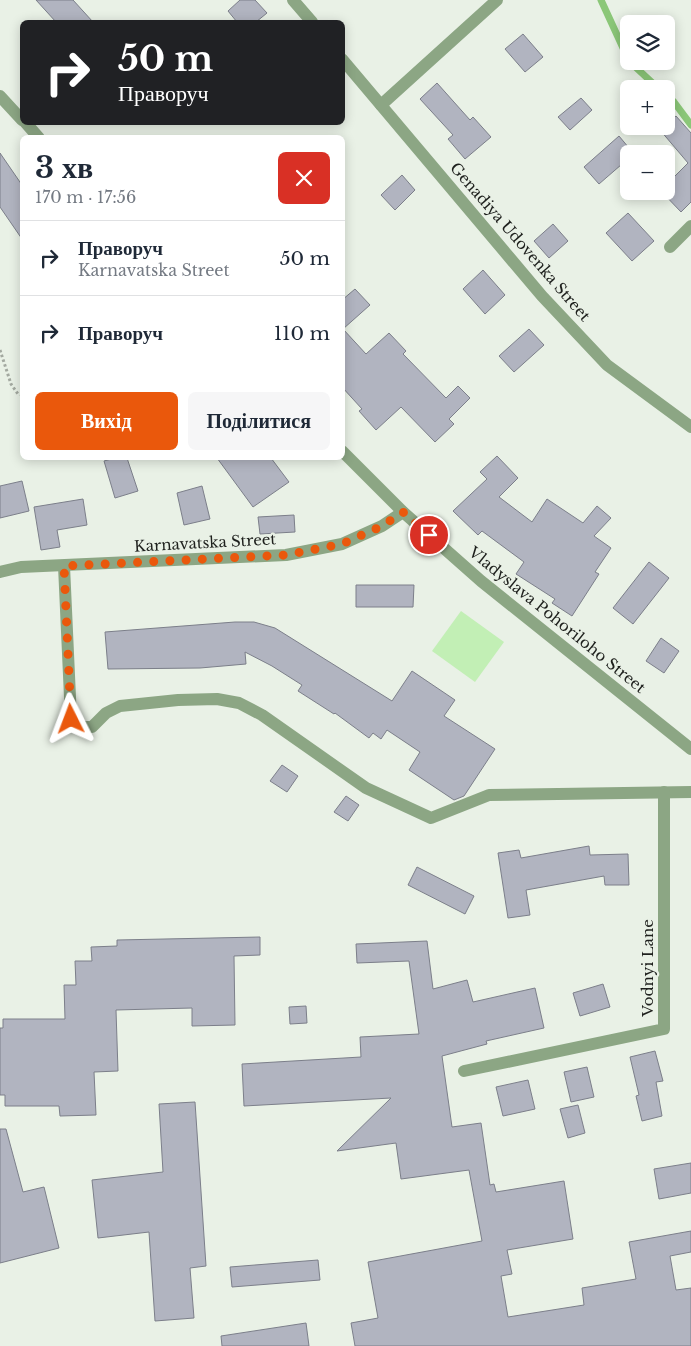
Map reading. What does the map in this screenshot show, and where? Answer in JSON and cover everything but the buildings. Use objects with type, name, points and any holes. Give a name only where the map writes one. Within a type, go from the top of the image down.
[{"type":"street","points":[[293,0],[310,20]]},
{"type":"street","points":[[381,105],[497,0]]},
{"type":"street","name":"Genadiya Udovenka Street","points":[[345,63],[542,296],[607,364],[691,427]]},
{"type":"street","points":[[0,96],[20,117]]},
{"type":"street","points":[[28,125],[36,135]]},
{"type":"street","points":[[670,247],[691,226]]},
{"type":"street","name":"Vladyslava Pohoriloho Street","points":[[345,453],[403,512],[480,581],[691,749]]},
{"type":"street","name":"Karnavatska Street","points":[[0,572],[22,568],[286,555],[342,544],[382,526],[403,512]]},
{"type":"street","points":[[64,566],[71,719],[80,727],[92,727],[106,713],[120,706],[178,700],[217,699],[239,703],[262,715],[366,788],[431,818],[488,795],[691,792]]},
{"type":"street","name":"Vodnyi Lane","points":[[464,1071],[664,1028],[664,792]]},
{"type":"path","points":[[0,350],[11,384],[20,394]]},
{"type":"green space","points":[[461,611],[504,642],[475,682],[432,651]]},
{"type":"waterway","points":[[601,0],[620,41]]},
{"type":"waterway","points":[[639,70],[649,80]]},
{"type":"waterway","points":[[675,103],[691,125]]},
{"type":"route","points":[[71,719],[64,566],[286,555],[342,544],[382,526],[403,512],[429,535]]}]
